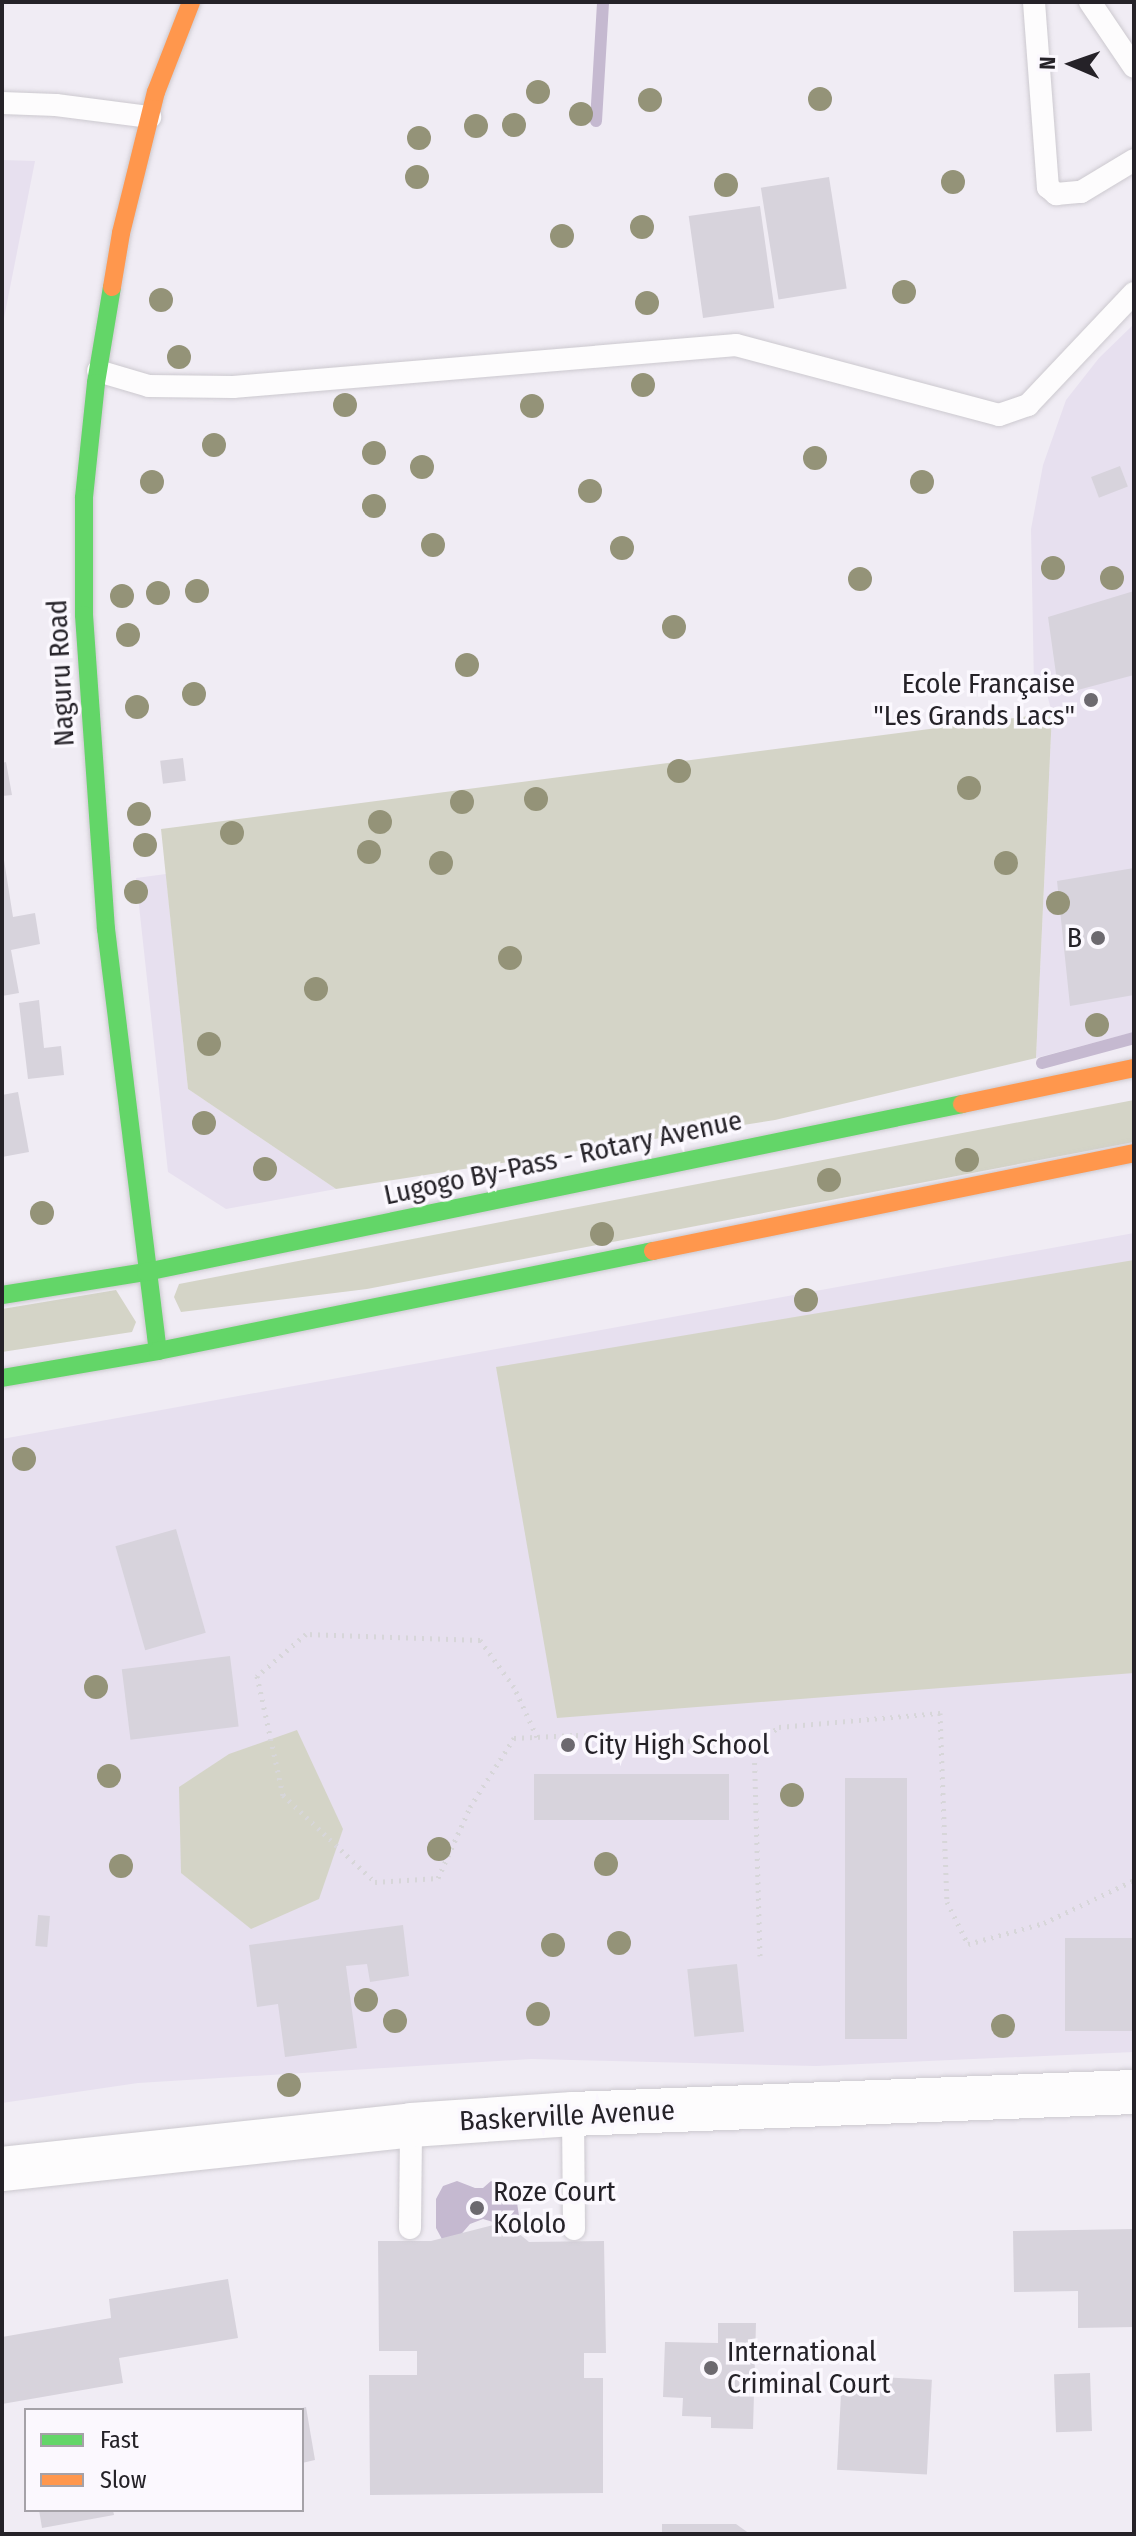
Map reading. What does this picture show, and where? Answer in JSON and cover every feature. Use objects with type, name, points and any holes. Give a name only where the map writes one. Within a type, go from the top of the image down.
[{"type":"main road","name":"Naguru Road","points":[[158,1351],[106,929],[84,615],[84,498],[98,371],[121,233],[150,117],[191,2]]},
{"type":"main road","name":"Lugogo By-Pass - Rotary Avenue","points":[[2,1295],[146,1272],[1134,1068]]},
{"type":"main road","points":[[2,1378],[158,1351],[1134,1153]]},
{"type":"street","name":"Baskerville Avenue","points":[[2,2169],[411,2125],[573,2114],[1134,2092]]},
{"type":"lane","points":[[1034,2],[1048,187],[1056,194],[1081,192],[1134,160]]},
{"type":"lane","points":[[1090,2],[1134,67]]},
{"type":"lane","points":[[2,103],[56,105],[150,117]]},
{"type":"lane","points":[[98,371],[149,386],[233,387],[736,345],[999,415],[1028,405],[1134,293]]},
{"type":"lane","points":[[573,2114],[574,2229]]},
{"type":"lane","points":[[410,2228],[411,2125]]},
{"type":"path","points":[[537,1737],[514,1687],[480,1640],[306,1634],[257,1676],[283,1795],[375,1882],[438,1878],[470,1807],[514,1738],[545,1737],[576,1735],[754,1744],[779,1727],[940,1713],[947,1902],[968,1944],[1044,1923],[1134,1880]]},
{"type":"path","points":[[754,1744],[760,1956]]},
{"type":"shaded area","points":[[2,160],[35,161],[2,328]]},
{"type":"shaded area","name":"Ecole Française \"Les Grands Lacs\"","points":[[1134,324],[1134,1032],[1036,1058],[1052,713],[1045,687],[1034,688],[1031,529],[1043,465],[1066,400],[1099,358]]},
{"type":"shaded area","points":[[1052,713],[1036,1058],[775,1120],[336,1189],[188,1089],[161,829]]},
{"type":"shaded area","points":[[166,874],[188,1089],[336,1189],[226,1209],[168,1172],[136,878]]},
{"type":"shaded area","points":[[1134,1100],[1134,1142],[367,1289],[181,1312],[174,1297],[179,1284]]},
{"type":"shaded area","name":"City High School","points":[[1134,1233],[1134,2052],[816,2066],[531,2059],[138,2083],[2,2103],[2,1439]]},
{"type":"shaded area","points":[[1134,1260],[1134,1673],[557,1718],[496,1367]]},
{"type":"shaded area","points":[[116,1290],[136,1322],[132,1332],[2,1352],[2,1309]]},
{"type":"shaded area","points":[[297,1730],[343,1829],[319,1899],[251,1929],[181,1873],[179,1787],[229,1754]]},
{"type":"shaded area","name":"Roze Court Kololo","points":[[457,2181],[483,2188],[491,2181],[515,2189],[519,2216],[517,2229],[483,2219],[470,2224],[457,2239],[443,2241],[436,2228],[436,2199],[443,2186]]},
{"type":"building","points":[[829,177],[847,289],[779,299],[761,188]]},
{"type":"building","points":[[760,206],[774,308],[703,318],[689,216]]},
{"type":"building","points":[[1120,466],[1128,487],[1099,498],[1091,477]]},
{"type":"building","points":[[1134,591],[1134,675],[1059,695],[1048,617]]},
{"type":"building","points":[[183,758],[186,781],[163,784],[160,761]]},
{"type":"building","points":[[6,762],[12,795],[2,796],[2,763]]},
{"type":"building","points":[[4,860],[13,917],[35,913],[40,944],[11,950],[19,993],[2,996]]},
{"type":"building","name":"B","points":[[1134,868],[1134,995],[1070,1006],[1057,881]]},
{"type":"building","points":[[39,1000],[44,1048],[61,1046],[64,1075],[28,1079],[19,1003]]},
{"type":"building","points":[[18,1092],[29,1152],[2,1157],[2,1095]]},
{"type":"building","points":[[176,1529],[206,1633],[145,1650],[115,1546]]},
{"type":"building","points":[[230,1656],[239,1726],[130,1740],[122,1669]]},
{"type":"building","points":[[534,1774],[729,1774],[729,1820],[534,1820]]},
{"type":"building","points":[[845,1778],[907,1778],[907,2039],[845,2039]]},
{"type":"building","points":[[38,1915],[50,1916],[47,1947],[35,1946]]},
{"type":"building","points":[[403,1925],[409,1976],[370,1982],[367,1964],[346,1966],[357,2048],[285,2057],[278,2004],[257,2007],[249,1945]]},
{"type":"building","points":[[1065,1938],[1134,1938],[1134,2031],[1065,2031]]},
{"type":"building","points":[[737,1964],[744,2032],[694,2037],[687,1969]]},
{"type":"building","name":"Roze Court Kololo","points":[[505,2222],[529,2242],[604,2241],[606,2353],[584,2353],[584,2378],[603,2378],[603,2493],[370,2495],[369,2375],[417,2375],[417,2351],[379,2351],[378,2241],[431,2241]]},
{"type":"building","points":[[1134,2229],[1134,2327],[1078,2328],[1078,2291],[1014,2292],[1013,2231]]},
{"type":"building","points":[[228,2279],[238,2338],[119,2358],[123,2383],[2,2404],[2,2337],[111,2318],[109,2299]]},
{"type":"building","points":[[718,2323],[756,2323],[753,2429],[711,2428],[711,2417],[682,2416],[683,2398],[663,2397],[665,2342],[718,2343]]},
{"type":"building","points":[[1090,2373],[1092,2431],[1056,2432],[1054,2374]]},
{"type":"building","points":[[842,2375],[932,2380],[927,2475],[837,2470]]},
{"type":"building","points":[[306,2407],[315,2460],[304,2463],[304,2408]]},
{"type":"building","points":[[39,2512],[113,2512],[114,2515],[42,2528]]},
{"type":"building","points":[[662,2524],[736,2524],[750,2534],[662,2534]]},
{"type":"waterway","points":[[596,121],[603,2]]},
{"type":"waterway","points":[[1042,1063],[1134,1038]]},
{"type":"traffic: fast","points":[[112,287],[96,383],[84,498],[84,615],[106,929],[158,1351]]},
{"type":"traffic: fast","points":[[2,1295],[146,1272],[962,1104]]},
{"type":"traffic: fast","points":[[2,1378],[158,1351],[653,1251]]},
{"type":"traffic: slow","points":[[112,287],[121,233],[156,92],[191,2]]},
{"type":"traffic: slow","points":[[962,1104],[1134,1068]]},
{"type":"traffic: slow","points":[[653,1251],[1134,1153]]},
{"type":"place","name":"Ecole Française \"Les Grands Lacs\"","points":[[1091,700]]},
{"type":"place","name":"B","points":[[1098,938]]},
{"type":"place","name":"City High School","points":[[568,1745]]},
{"type":"place","name":"Roze Court Kololo","points":[[477,2208]]},
{"type":"place","name":"International Criminal Court","points":[[711,2368]]}]
